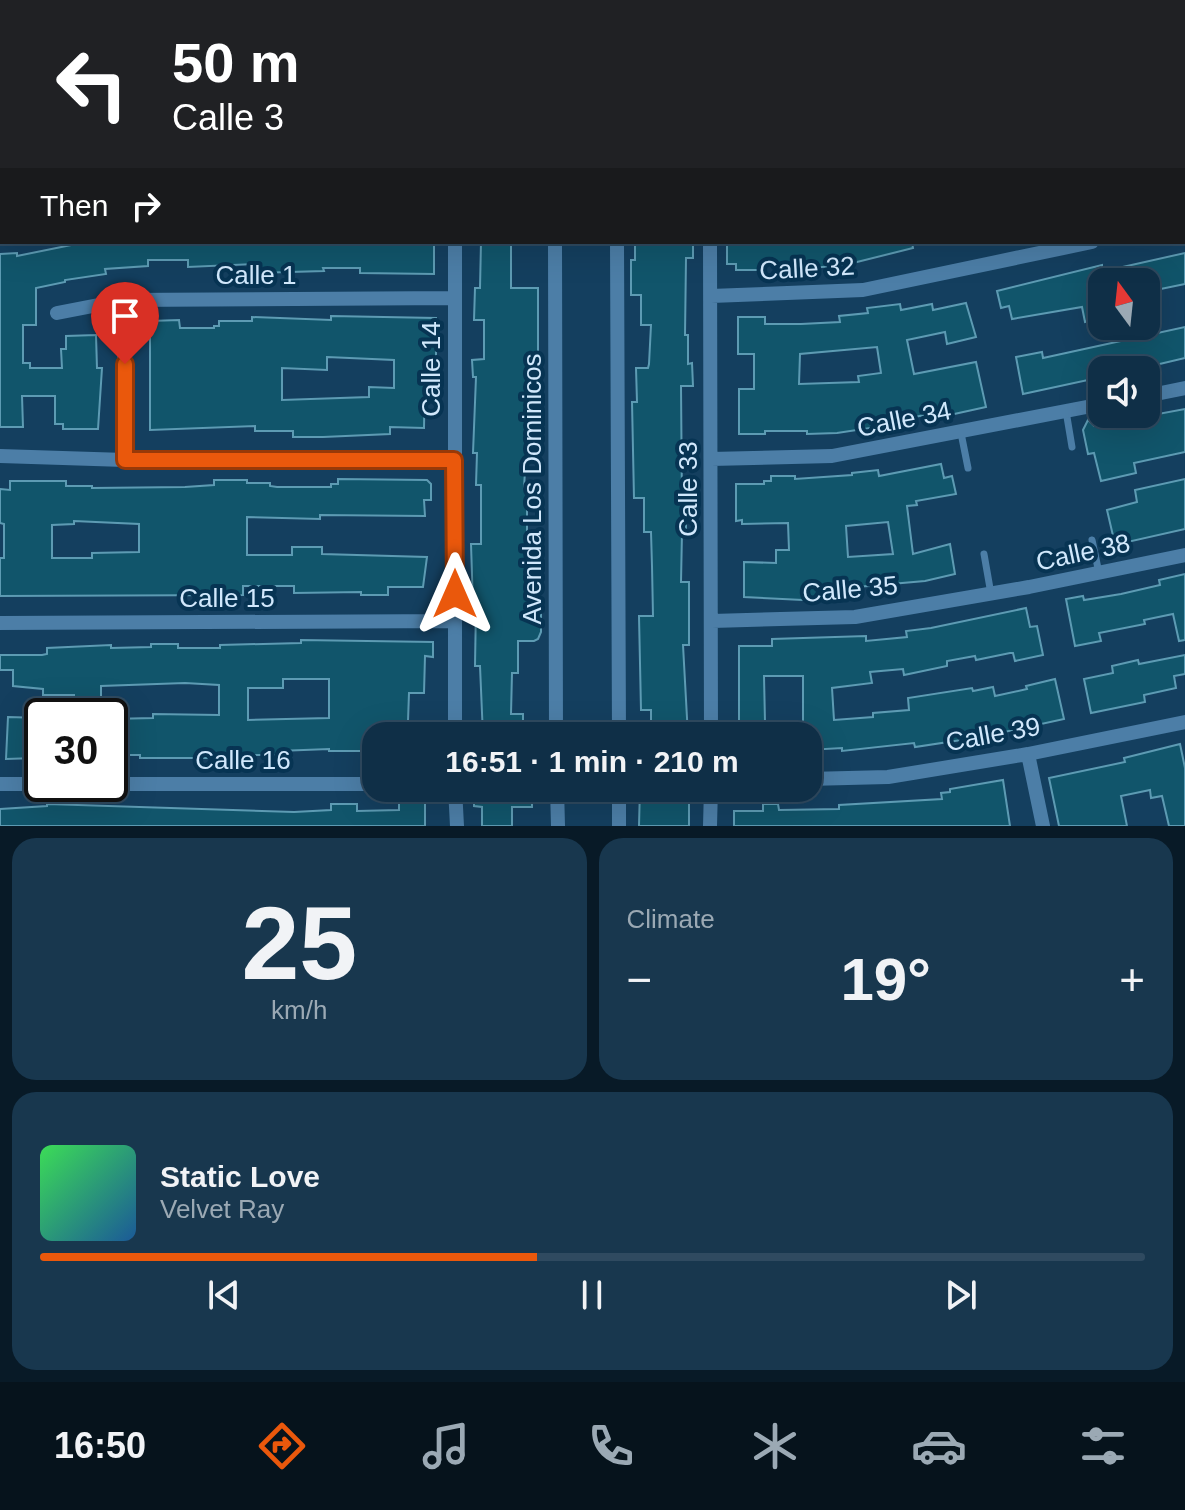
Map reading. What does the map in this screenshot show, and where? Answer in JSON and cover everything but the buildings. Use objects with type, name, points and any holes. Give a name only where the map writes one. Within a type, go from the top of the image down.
[{"type":"street","name":"Calle 14","points":[[455,244],[455,722]]},
{"type":"street","name":"Avenida Los Dominicos","points":[[555,244],[556,722]]},
{"type":"street","points":[[617,244],[619,722]]},
{"type":"street","name":"Calle 33","points":[[710,244],[711,722]]},
{"type":"street","name":"Calle 32","points":[[711,296],[863,290],[1082,244]]},
{"type":"street","name":"Calle 1","points":[[57,313],[124,300],[455,298]]},
{"type":"street","points":[[124,300],[125,460]]},
{"type":"street","points":[[1160,393],[1185,388]]},
{"type":"street","name":"Calle 34","points":[[711,459],[832,456],[1088,407]]},
{"type":"street","points":[[0,456],[125,460],[454,460]]},
{"type":"street","name":"Calle 38","points":[[991,594],[1185,555]]},
{"type":"street","name":"Calle 35","points":[[712,621],[855,617],[991,594]]},
{"type":"street","name":"Calle 15","points":[[0,623],[455,621]]},
{"type":"street","name":"Calle 39","points":[[822,779],[888,777],[1028,754],[1185,722]]},
{"type":"street","points":[[1028,754],[1043,826]]},
{"type":"street","points":[[0,784],[24,784]]},
{"type":"street","name":"Calle 16","points":[[128,784],[362,784]]},
{"type":"street","points":[[456,802],[457,826]]},
{"type":"street","points":[[557,802],[558,826]]},
{"type":"street","points":[[619,802],[619,826]]},
{"type":"street","points":[[710,826],[711,802]]},
{"type":"lane","points":[[1066,411],[1072,447]]},
{"type":"lane","points":[[961,433],[968,468]]},
{"type":"lane","points":[[1092,540],[1099,573]]},
{"type":"lane","points":[[984,554],[991,594]]},
{"type":"route","points":[[125,364],[125,460],[454,460],[455,594]]}]
